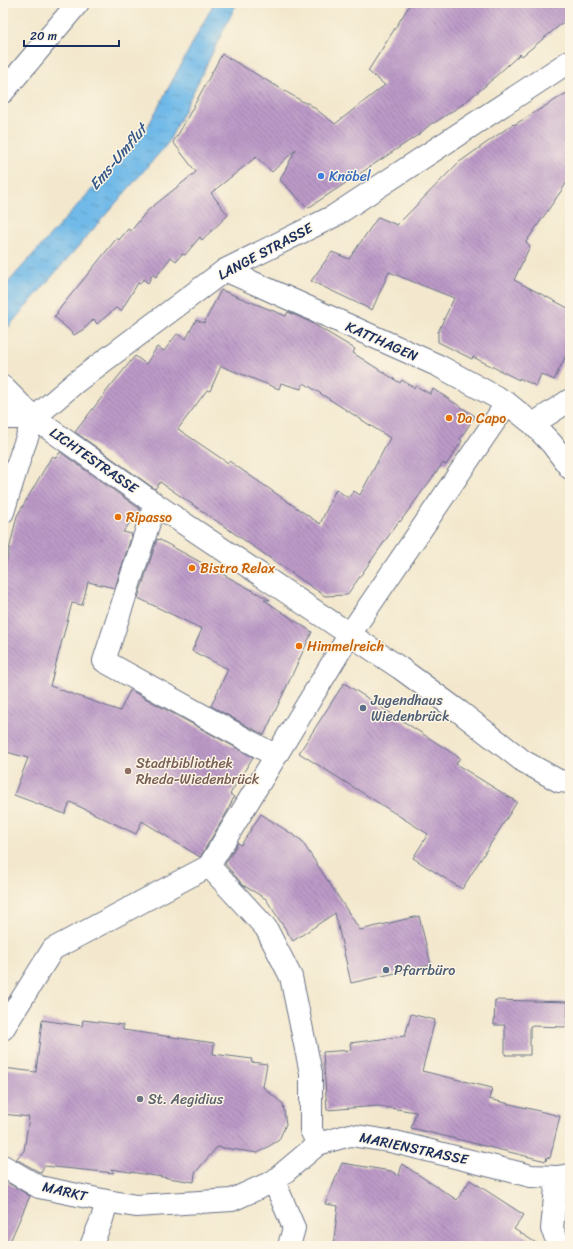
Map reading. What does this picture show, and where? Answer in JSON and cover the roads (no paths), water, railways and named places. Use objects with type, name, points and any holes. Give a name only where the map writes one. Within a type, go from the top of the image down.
[{"type":"street","points":[[3,92],[78,3]]},
{"type":"street","name":"LANGE STRASSE","points":[[3,512],[34,418],[76,382],[225,270],[334,216],[570,61]]},
{"type":"street","name":"KATTHAGEN","points":[[225,270],[439,366],[507,403],[533,424],[552,444],[570,468]]},
{"type":"street","name":"LICHTESTRASSE","points":[[3,387],[34,418],[155,504],[400,668],[523,761],[559,781],[570,782]]},
{"type":"street","points":[[533,424],[570,400]]},
{"type":"street","points":[[3,1029],[53,948],[209,866],[350,634],[507,403]]},
{"type":"street","points":[[3,418],[34,418]]},
{"type":"street","points":[[155,504],[104,661],[276,756]]},
{"type":"street","points":[[209,866],[266,928],[291,977],[311,1073],[311,1130],[318,1144]]},
{"type":"street","name":"MARIENSTRASSE","points":[[107,1201],[136,1206],[232,1200],[274,1181],[318,1144],[350,1135],[395,1142],[531,1176],[564,1176]]},
{"type":"street","name":"MARKT","points":[[3,1166],[39,1187],[107,1201]]},
{"type":"street","points":[[560,1246],[552,1229],[564,1176]]},
{"type":"street","points":[[274,1181],[294,1228],[289,1246]]},
{"type":"street","points":[[92,1246],[107,1201]]},
{"type":"water","points":[[214,3],[237,3],[168,143],[3,333],[3,288],[147,128]]},
{"type":"place","name":"Knöbel","points":[[321,176]]},
{"type":"place","name":"Da Capo","points":[[449,418]]},
{"type":"place","name":"Ripasso","points":[[118,517]]},
{"type":"place","name":"Bistro Relax","points":[[192,568]]},
{"type":"place","name":"Himmelreich","points":[[299,646]]},
{"type":"place","name":"Jugendhaus Wiedenbrück","points":[[363,708]]},
{"type":"place","name":"Stadtbibliothek Rheda-Wiedenbrück","points":[[128,771]]},
{"type":"place","name":"Pfarrbüro","points":[[386,970]]},
{"type":"place","name":"St. Aegidius","points":[[140,1099]]},
{"type":"water label","name":"Ems-Umflut","points":[[118,157]]}]
